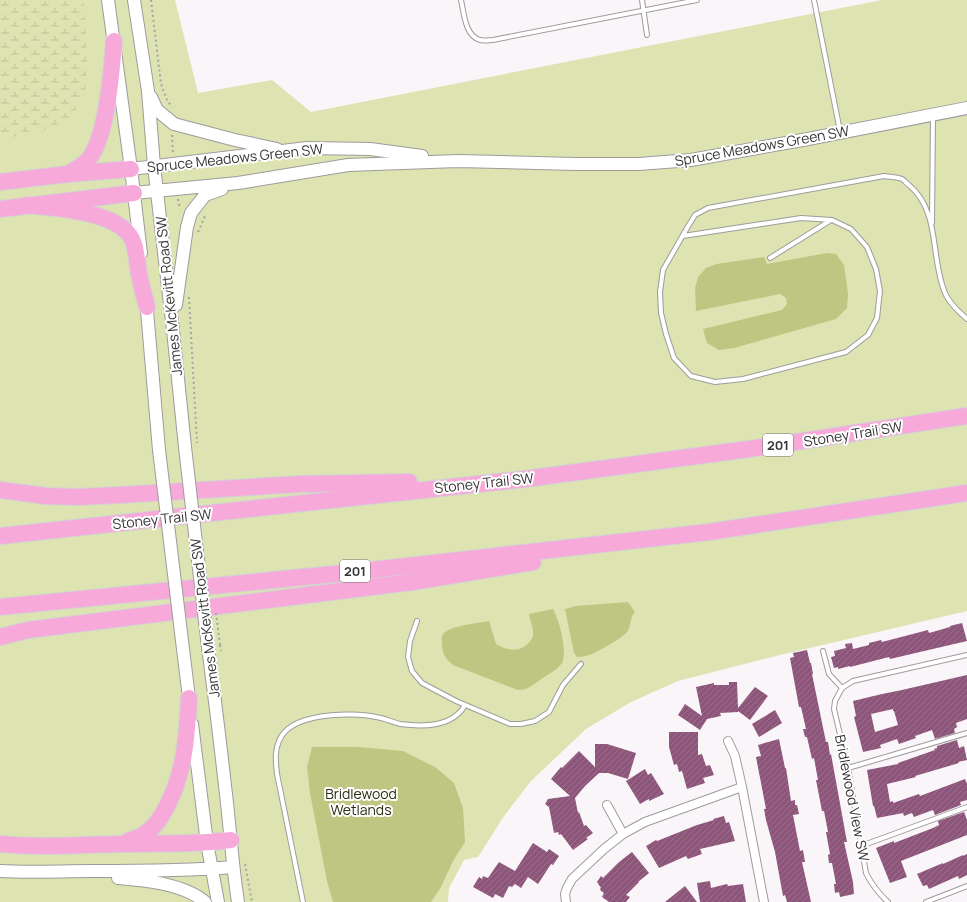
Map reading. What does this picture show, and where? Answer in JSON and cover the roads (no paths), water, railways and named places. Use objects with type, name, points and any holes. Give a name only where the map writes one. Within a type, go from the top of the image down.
[{"type":"highway","points":[[68,174],[86,162],[93,153],[98,140],[104,120],[112,74],[114,41]]},
{"type":"highway","points":[[0,182],[68,174],[131,169]]},
{"type":"highway","points":[[0,209],[134,193]]},
{"type":"highway","points":[[27,205],[88,213],[107,218],[126,229],[134,243],[139,275],[147,308]]},
{"type":"highway","name":"Stoney Trail SW","points":[[0,536],[525,479],[749,449],[967,416]]},
{"type":"highway","points":[[0,490],[46,496],[78,497],[301,484],[525,479]]},
{"type":"highway","name":"201","points":[[0,607],[354,572],[709,532],[967,493]]},
{"type":"highway","points":[[0,637],[28,630],[412,582],[709,532]]},
{"type":"highway","points":[[119,844],[138,838],[154,827],[161,818],[174,793],[181,770],[186,740],[188,698]]},
{"type":"highway","points":[[0,844],[19,846],[207,843],[231,840]]},
{"type":"main road","name":"James McKevitt Road SW","points":[[108,0],[134,193],[147,308],[159,450],[188,698],[207,843],[218,902]]},
{"type":"main road","points":[[135,3],[148,91],[157,110],[174,124],[235,140],[288,151]]},
{"type":"main road","name":"James McKevitt Road SW","points":[[148,91],[154,166],[173,330],[191,447],[208,647],[238,902]]},
{"type":"main road","name":"Spruce Meadows Green SW","points":[[134,193],[238,183],[348,166],[458,161],[639,164],[705,158],[967,108]]},
{"type":"main road","name":"Spruce Meadows Green SW","points":[[131,169],[307,148],[370,149],[458,161]]},
{"type":"main road","points":[[173,330],[178,286],[187,227],[191,212],[206,195],[238,183]]},
{"type":"main road","points":[[0,871],[211,869],[233,867]]},
{"type":"main road","points":[[20,872],[43,877],[110,877],[140,880],[180,889],[193,894],[205,902]]},
{"type":"street","points":[[728,741],[735,756],[742,787],[764,902]]},
{"type":"street","points":[[566,902],[565,894],[572,879],[604,849],[623,834],[645,822],[742,787]]},
{"type":"street","points":[[607,805],[623,834]]},
{"type":"lane","points":[[461,0],[465,20],[471,34],[480,40],[493,40],[697,0]]},
{"type":"lane","points":[[642,0],[647,35]]},
{"type":"lane","points":[[814,0],[840,133]]},
{"type":"lane","points":[[933,114],[932,225],[938,272],[946,295],[960,313],[967,318]]},
{"type":"lane","points":[[682,236],[801,218],[832,220],[852,229],[867,247],[876,269],[880,291],[877,318],[868,335],[846,352],[743,379],[715,382],[691,376],[674,358],[661,313],[660,292],[664,270],[682,236],[695,215],[708,208],[884,176],[902,179],[916,191],[925,207],[932,225]]},
{"type":"lane","points":[[770,258],[832,220]]},
{"type":"lane","points":[[417,621],[410,641],[408,657],[412,671],[422,683],[437,692],[510,724],[521,724],[534,721],[549,712],[563,685],[581,664]]},
{"type":"lane","points":[[823,651],[829,674],[842,688],[853,681],[967,655]]},
{"type":"lane","name":"Bridlewood View SW","points":[[842,688],[835,701],[834,709],[848,768],[866,873],[873,887],[888,902]]},
{"type":"lane","points":[[303,902],[277,774],[276,754],[279,740],[290,727],[309,718],[354,714],[376,717],[398,724],[417,726],[435,725],[458,715],[465,705]]},
{"type":"lane","points":[[848,768],[967,733]]},
{"type":"lane","points":[[861,846],[967,807]]},
{"type":"lane","points":[[926,902],[967,886]]},
{"type":"park label","name":"Bridlewood Wetlands","points":[[361,802]]}]
